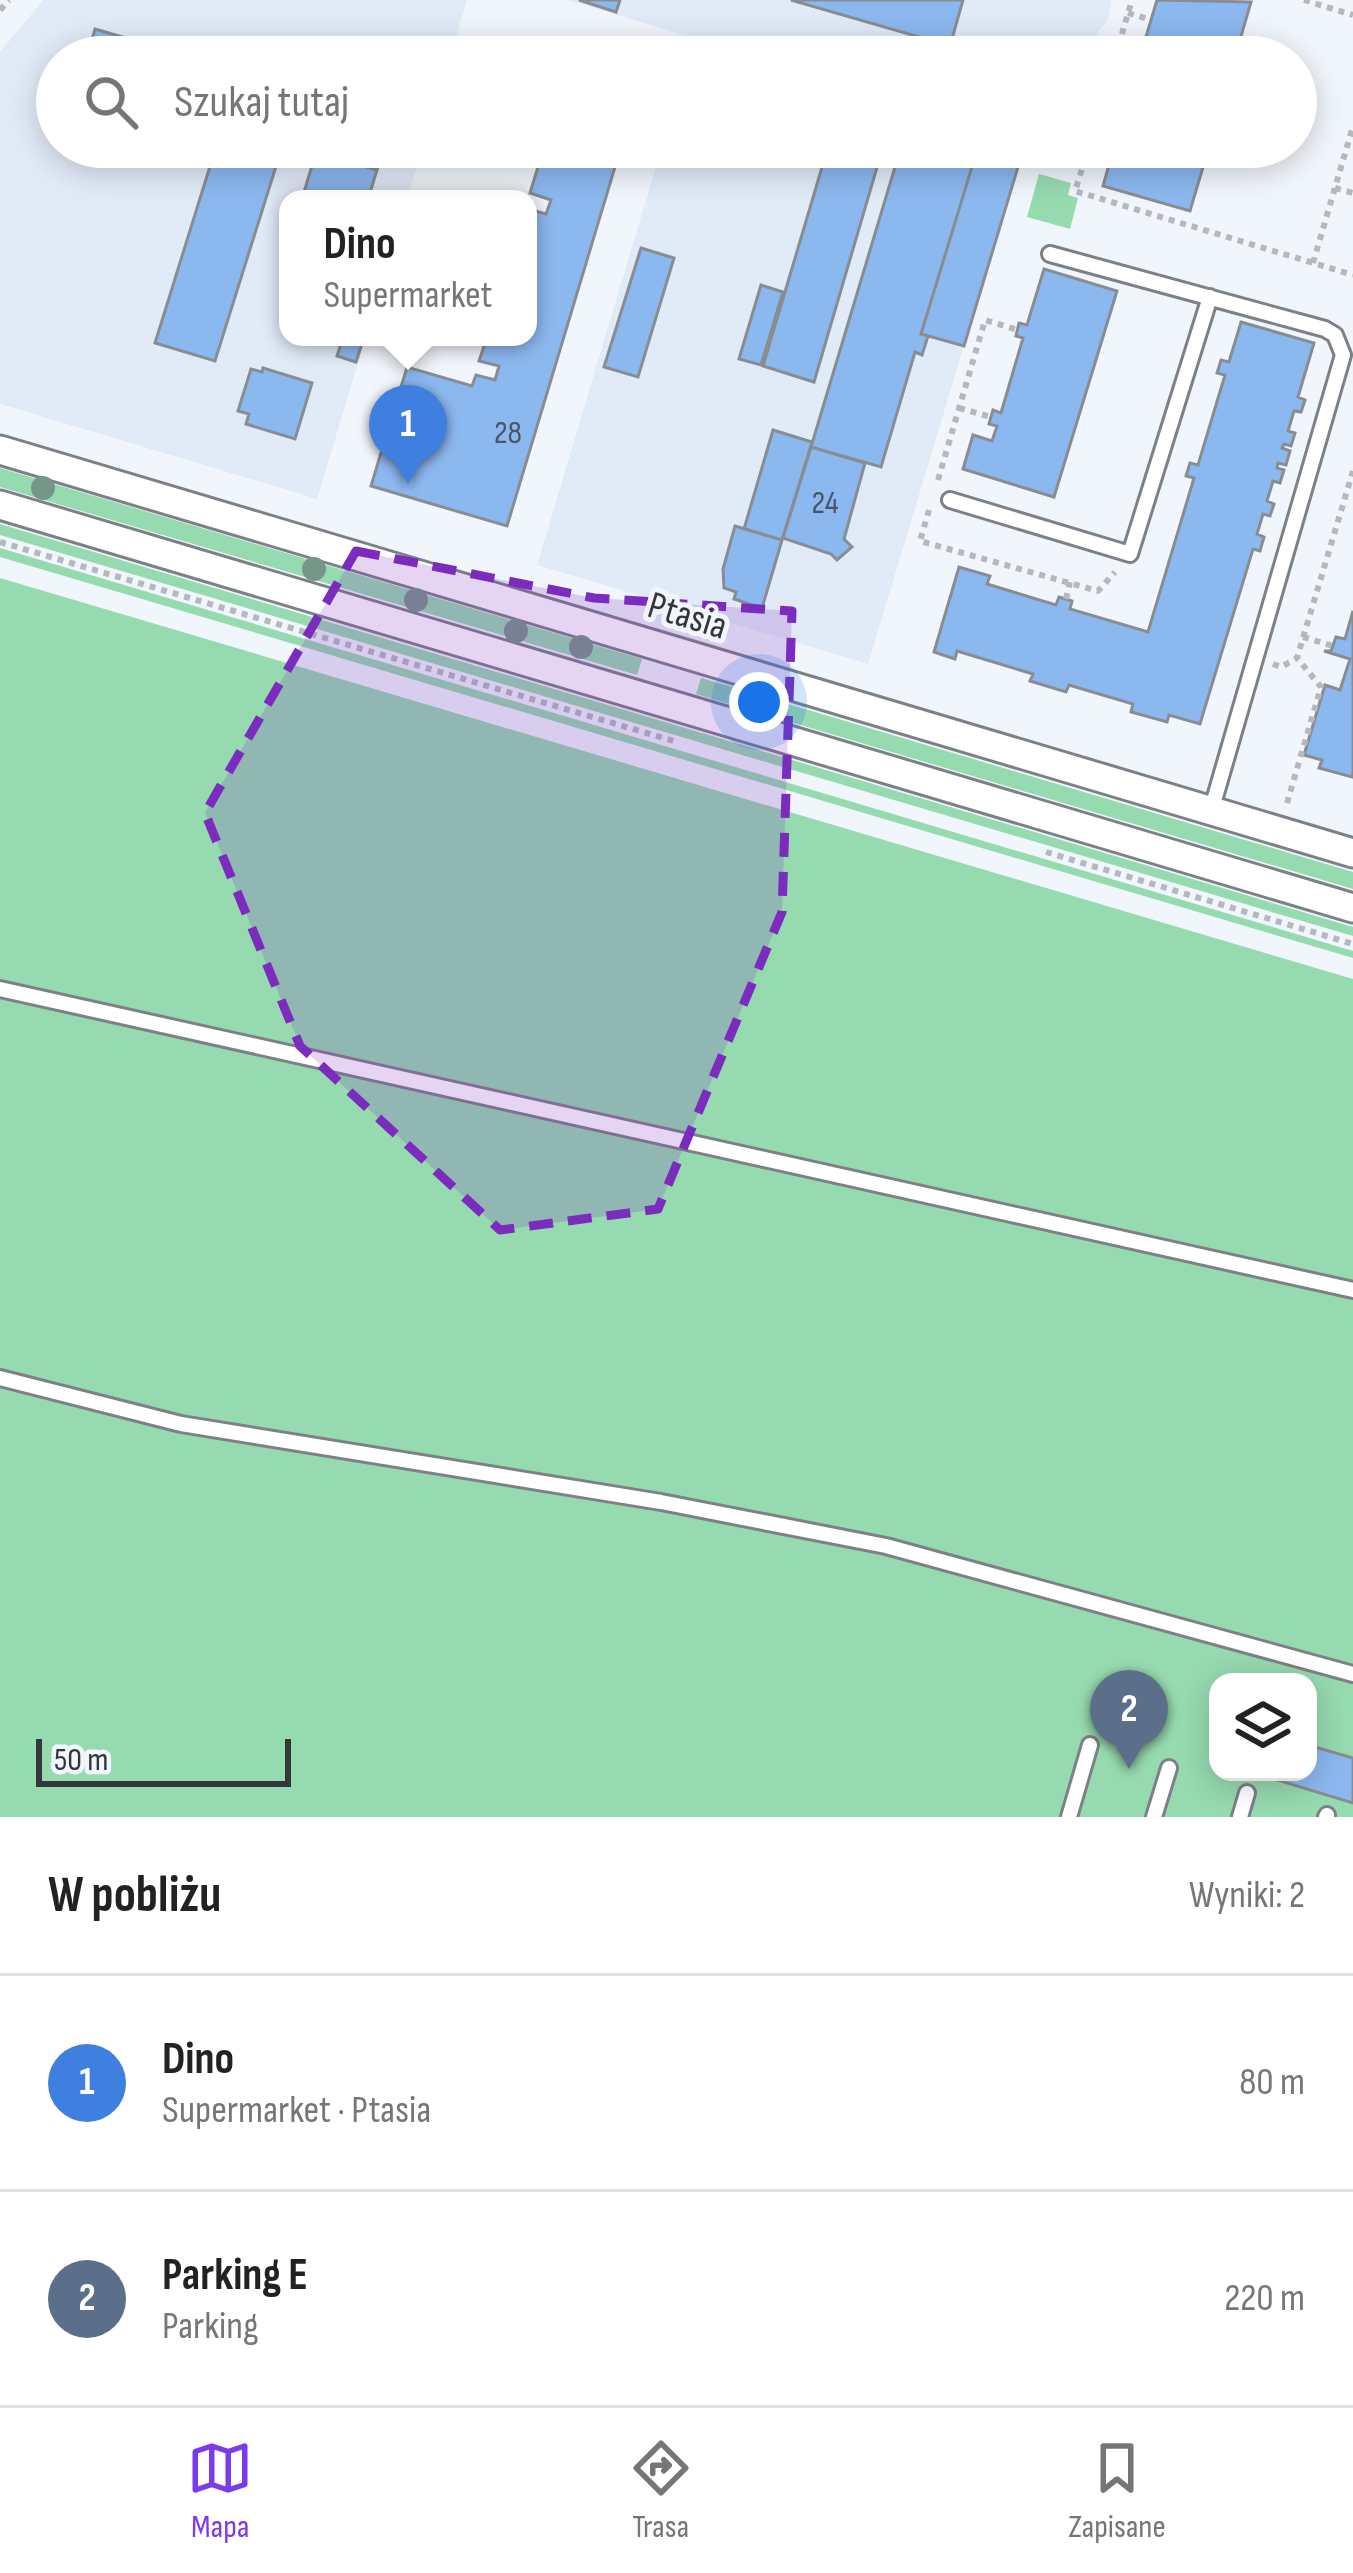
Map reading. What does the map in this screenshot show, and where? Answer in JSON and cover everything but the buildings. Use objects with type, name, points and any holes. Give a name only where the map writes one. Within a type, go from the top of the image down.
[{"type":"street","name":"Ptasia","points":[[0,450],[1353,853]]},
{"type":"street","points":[[0,506],[1353,908]]},
{"type":"lane","points":[[1050,254],[1325,329],[1335,335],[1343,355],[1211,811]]},
{"type":"lane","points":[[950,500],[1130,554],[1210,297]]},
{"type":"lane","points":[[0,988],[1353,1290]]},
{"type":"lane","points":[[0,1378],[181,1424],[661,1502],[886,1546],[1353,1675]]},
{"type":"lane","points":[[1069,1817],[1090,1745]]},
{"type":"lane","points":[[1154,1817],[1169,1768]]},
{"type":"lane","points":[[1240,1817],[1247,1793]]},
{"type":"path","points":[[0,10],[9,0]]},
{"type":"path","points":[[1121,36],[1132,0]]},
{"type":"path","points":[[1304,0],[1353,15]]},
{"type":"path","points":[[1128,13],[1151,20]]},
{"type":"path","points":[[1312,262],[1353,126]]},
{"type":"path","points":[[1082,168],[1076,191],[1353,275]]},
{"type":"path","points":[[1335,188],[1353,193]]},
{"type":"path","points":[[959,408],[991,417]]},
{"type":"path","points":[[1287,803],[1322,691],[1297,658],[1353,472]]},
{"type":"path","points":[[1338,521],[1353,526]]},
{"type":"path","points":[[0,542],[681,743]]},
{"type":"path","points":[[975,572],[980,557]]},
{"type":"path","points":[[1066,599],[1070,582]]},
{"type":"path","points":[[1303,637],[1333,646]]},
{"type":"path","points":[[1037,849],[1353,944]]},
{"type":"highlighted area","points":[[356,551],[594,598],[792,611],[782,912],[658,1209],[500,1230],[300,1046],[205,813]]},
{"type":"shaded area","points":[[43,0],[467,0],[456,36],[36,36],[36,168],[417,168],[410,190],[279,190],[279,346],[363,346],[317,499],[0,404],[0,52]]},
{"type":"shaded area","points":[[567,0],[1111,0],[1108,20],[1096,36],[687,36]]},
{"type":"shaded area","points":[[656,168],[1018,168],[868,664],[537,565]]},
{"type":"green space","points":[[1039,174],[1071,183],[1068,195],[1078,198],[1070,229],[1027,217]]},
{"type":"green space","points":[[0,468],[642,659],[637,675],[0,487]]},
{"type":"green space","points":[[0,524],[1353,927],[1353,936],[0,535]]},
{"type":"green space","points":[[0,548],[1353,951],[1353,958],[0,557]]},
{"type":"green space","points":[[0,578],[1353,979],[1353,1817],[0,1817]]},
{"type":"green space","points":[[701,678],[1353,872],[1353,889],[696,694]]},
{"type":"place","name":"Dino","points":[[408,484]]},
{"type":"place","name":"Parking E","points":[[1129,1769]]}]
